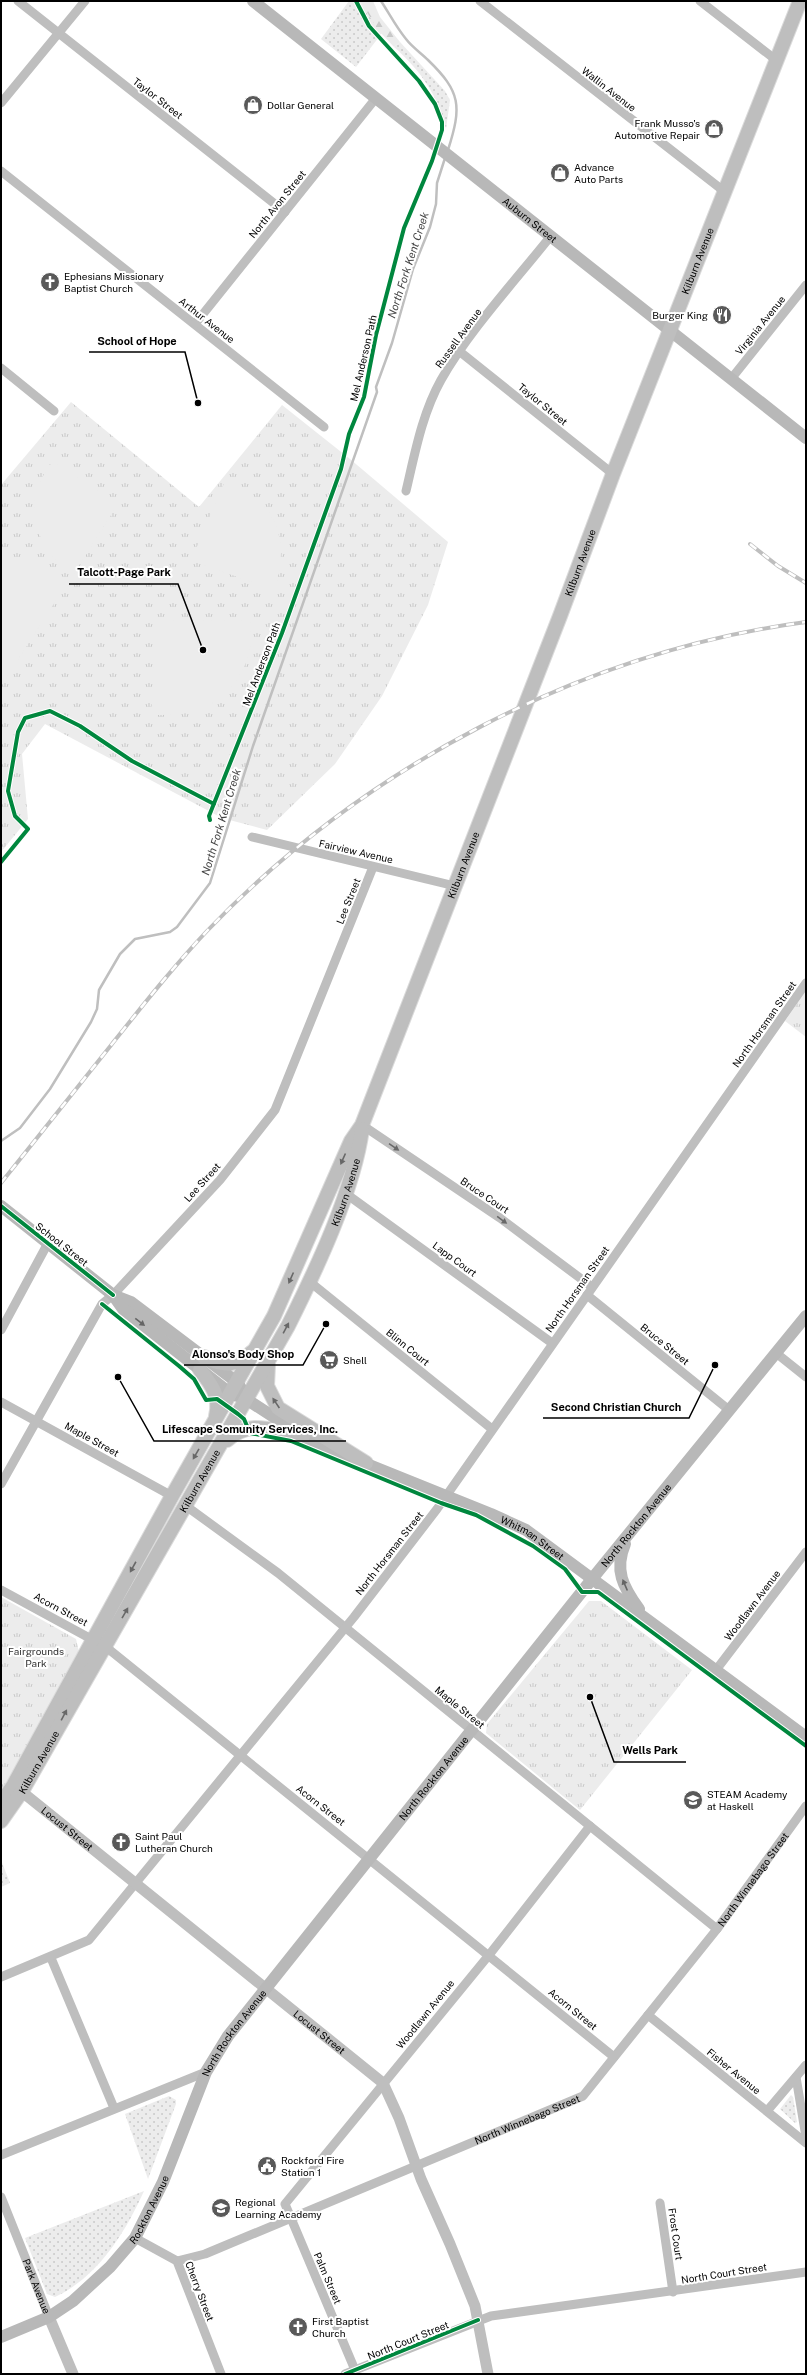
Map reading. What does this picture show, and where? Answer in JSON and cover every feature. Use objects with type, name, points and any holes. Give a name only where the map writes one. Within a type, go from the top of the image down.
[{"type":"main road","name":"Auburn Street","points":[[253,1],[806,438]]},
{"type":"main road","name":"Kilburn Avenue","points":[[1,1820],[93,1639],[274,1316],[351,1141],[362,1125],[560,616],[613,474],[800,1]]},
{"type":"main road","name":"Kilburn Avenue","points":[[1,1804],[18,1788],[106,1647],[269,1359],[310,1282],[345,1193],[360,1143],[362,1125]]},
{"type":"main road","name":"School Street","points":[[1,1206],[113,1295],[123,1309],[202,1364],[246,1399]]},
{"type":"main road","name":"North Rockton Avenue","points":[[206,2072],[228,2036],[265,1987],[473,1731],[631,1531],[806,1316]]},
{"type":"main road","points":[[213,1424],[217,1411],[216,1395],[202,1364],[234,1364],[247,1357],[257,1347]]},
{"type":"main road","points":[[269,1359],[267,1386],[278,1408],[366,1463]]},
{"type":"main road","name":"Whitman Street","points":[[246,1399],[303,1436],[332,1450],[491,1514],[526,1530],[806,1737]]},
{"type":"main road","points":[[219,1448],[235,1433],[247,1428],[264,1428],[303,1436]]},
{"type":"main road","points":[[631,1531],[620,1558],[619,1567],[629,1596],[645,1618]]},
{"type":"main road","name":"Rockton Avenue","points":[[49,2317],[73,2301],[92,2284],[135,2238],[163,2182],[206,2072]]},
{"type":"main road","points":[[1,2337],[49,2317]]},
{"type":"street","name":"Taylor Street","points":[[18,1],[285,212]]},
{"type":"street","points":[[1,103],[85,1]]},
{"type":"street","name":"Wallin Avenue","points":[[480,1],[725,192]]},
{"type":"street","points":[[700,1],[776,60]]},
{"type":"street","name":"North Avon Street","points":[[194,324],[376,98]]},
{"type":"street","name":"Arthur Avenue","points":[[1,171],[324,427]]},
{"type":"street","name":"Russell Avenue","points":[[406,491],[422,424],[441,381],[460,351],[550,237]]},
{"type":"street","name":"Virginia Avenue","points":[[731,379],[806,285]]},
{"type":"street","name":"Taylor Street","points":[[460,351],[613,474]]},
{"type":"street","points":[[1,368],[54,411]]},
{"type":"street","name":"Fairview Avenue","points":[[252,837],[455,886]]},
{"type":"street","name":"Lee Street","points":[[1,1484],[97,1311],[220,1180],[272,1114],[282,1097],[373,867]]},
{"type":"street","name":"North Horsman Street","points":[[1,1977],[51,1958],[88,1940],[136,1884],[345,1628],[446,1497],[492,1429],[806,983]]},
{"type":"street","name":"Bruce Court","points":[[362,1125],[500,1218],[592,1287]]},
{"type":"street","name":"Lapp Court","points":[[345,1193],[552,1344]]},
{"type":"street","points":[[1,1330],[48,1243]]},
{"type":"street","name":"Blinn Court","points":[[310,1282],[492,1429]]},
{"type":"street","name":"Bruce Street","points":[[587,1295],[729,1410]]},
{"type":"street","points":[[776,1354],[806,1377]]},
{"type":"street","name":"Maple Street","points":[[1,1402],[172,1496]]},
{"type":"street","name":"Maple Street","points":[[186,1506],[272,1568],[717,1929]]},
{"type":"street","name":"Woodlawn Avenue","points":[[716,1670],[806,1552]]},
{"type":"street","name":"Acorn Street","points":[[1,1590],[106,1647],[370,1858],[614,2057]]},
{"type":"street","name":"Locust Street","points":[[18,1788],[383,2083],[475,2306],[488,2374]]},
{"type":"street","name":"North Winnebago Street","points":[[177,2261],[205,2254],[583,2096],[717,1929],[806,1806]]},
{"type":"street","name":"Woodlawn Avenue","points":[[291,2217],[285,2204],[489,1955],[590,1826]]},
{"type":"street","points":[[51,1958],[114,2108]]},
{"type":"street","name":"Fisher Avenue","points":[[648,2016],[806,2143]]},
{"type":"street","points":[[767,2111],[806,2065]]},
{"type":"street","name":"North Rockton Avenue","points":[[1,2154],[206,2072]]},
{"type":"street","points":[[796,2077],[806,2137]]},
{"type":"street","name":"Park Avenue","points":[[1,2197],[73,2374]]},
{"type":"street","name":"Frost Court","points":[[660,2203],[673,2292]]},
{"type":"street","name":"Palm Street","points":[[291,2217],[355,2370]]},
{"type":"street","name":"Cherry Street","points":[[135,2238],[177,2261],[221,2374]]},
{"type":"street","name":"North Court Street","points":[[345,2374],[491,2316],[673,2292],[806,2272]]},
{"type":"green space","points":[[349,1],[360,1],[382,33],[356,67],[321,39]]},
{"type":"green space","points":[[360,1],[373,1],[380,17],[400,42],[394,47],[378,30]]},
{"type":"green space","points":[[400,42],[445,91],[450,100],[446,129],[438,105],[427,84],[412,65],[394,47]]},
{"type":"green space","points":[[71,402],[199,507],[282,405],[350,459],[448,542],[428,605],[382,696],[335,764],[267,830],[222,818],[45,724],[22,754],[28,819],[1,852],[1,485]]},
{"type":"green space","points":[[53,461],[113,500],[115,509],[73,575],[59,563],[48,550],[40,537],[36,522],[34,507],[37,492],[43,476]]},
{"type":"green space","points":[[225,481],[242,489],[256,499],[267,510],[275,524],[280,538],[281,554],[279,572],[274,590],[198,563],[193,556]]},
{"type":"green space","points":[[1,556],[37,564],[69,580],[5,680],[1,680]]},
{"type":"green space","points":[[250,620],[251,646],[246,663],[236,681],[222,696],[196,711],[180,714],[151,715],[156,630],[165,621]]},
{"type":"green space","points":[[806,991],[806,1037],[785,1021]]},
{"type":"green space","name":"Fairgrounds Park","points":[[1,1597],[76,1639],[79,1652],[1,1793]]},
{"type":"green space","points":[[589,1601],[601,1601],[692,1670],[580,1810],[486,1733],[487,1724]]},
{"type":"green space","points":[[1,1860],[10,1883],[1,1887]]},
{"type":"green space","points":[[791,2095],[793,2097],[797,2122],[795,2123],[780,2109]]},
{"type":"green space","points":[[169,2096],[176,2100],[176,2104],[148,2179],[125,2114]]},
{"type":"green space","points":[[144,2191],[119,2238],[97,2266],[84,2278],[55,2297],[47,2294],[25,2238]]},
{"type":"waterway","name":"North Fork Kent Creek","points":[[381,1],[406,39],[439,71],[453,91],[457,111],[453,135],[448,150]]},
{"type":"waterway","name":"North Fork Kent Creek","points":[[1,1141],[20,1128],[50,1089],[91,1022],[97,1009],[99,990],[120,954],[135,939],[170,932],[177,927],[210,883],[253,746],[377,392],[376,387],[392,343],[413,269],[430,227],[436,204],[437,183],[445,158]]},
{"type":"railway","points":[[750,544],[778,566],[806,583]]},
{"type":"railway","points":[[1,1183],[170,972],[194,945],[268,872],[335,818],[406,770],[481,727],[559,690],[639,660],[722,637],[806,622]]},
{"type":"cycle path","name":"Mel Anderson Path","points":[[210,820],[209,816],[282,633],[341,469],[349,434],[364,397],[376,335],[404,228],[432,161],[442,130],[442,122],[435,104],[419,81],[369,26],[356,1]]},
{"type":"cycle path","points":[[1,862],[28,829],[15,816],[8,791],[18,732],[25,718],[50,711],[80,726],[132,761],[214,804]]},
{"type":"cycle path","points":[[1,1206],[113,1295]]},
{"type":"cycle path","points":[[102,1304],[194,1379],[206,1400],[217,1399],[244,1419],[250,1433],[291,1441],[441,1503],[476,1515],[533,1546],[565,1569],[582,1592],[598,1592],[806,1746]]},
{"type":"cycle path","points":[[345,2374],[478,2320]]},
{"type":"place","name":"Dollar General","points":[[253,105]]},
{"type":"place","name":"Frank Musso's Automotive Repair","points":[[714,129]]},
{"type":"place","name":"Advance Auto Parts","points":[[560,173]]},
{"type":"place","name":"Ephesians Missionary Baptist Church","points":[[50,282]]},
{"type":"place","name":"Burger King","points":[[722,315]]},
{"type":"place","name":"School of Hope","points":[[198,403]]},
{"type":"place","name":"Talcott-Page Park","points":[[203,650]]},
{"type":"place","name":"Alonso's Body Shop","points":[[326,1324]]},
{"type":"place","name":"Shell","points":[[329,1360]]},
{"type":"place","name":"Second Christian Church","points":[[715,1365]]},
{"type":"place","name":"Lifescape Somunity Services, Inc.","points":[[118,1377]]},
{"type":"place","name":"Wells Park","points":[[590,1697]]},
{"type":"place","name":"STEAM Academy at Haskell","points":[[693,1800]]},
{"type":"place","name":"Saint Paul Lutheran Church","points":[[121,1842]]},
{"type":"place","name":"Rockford Fire Station 1","points":[[267,2166]]},
{"type":"place","name":"Regional Learning Academy","points":[[221,2208]]},
{"type":"place","name":"First Baptist Church","points":[[298,2327]]}]
